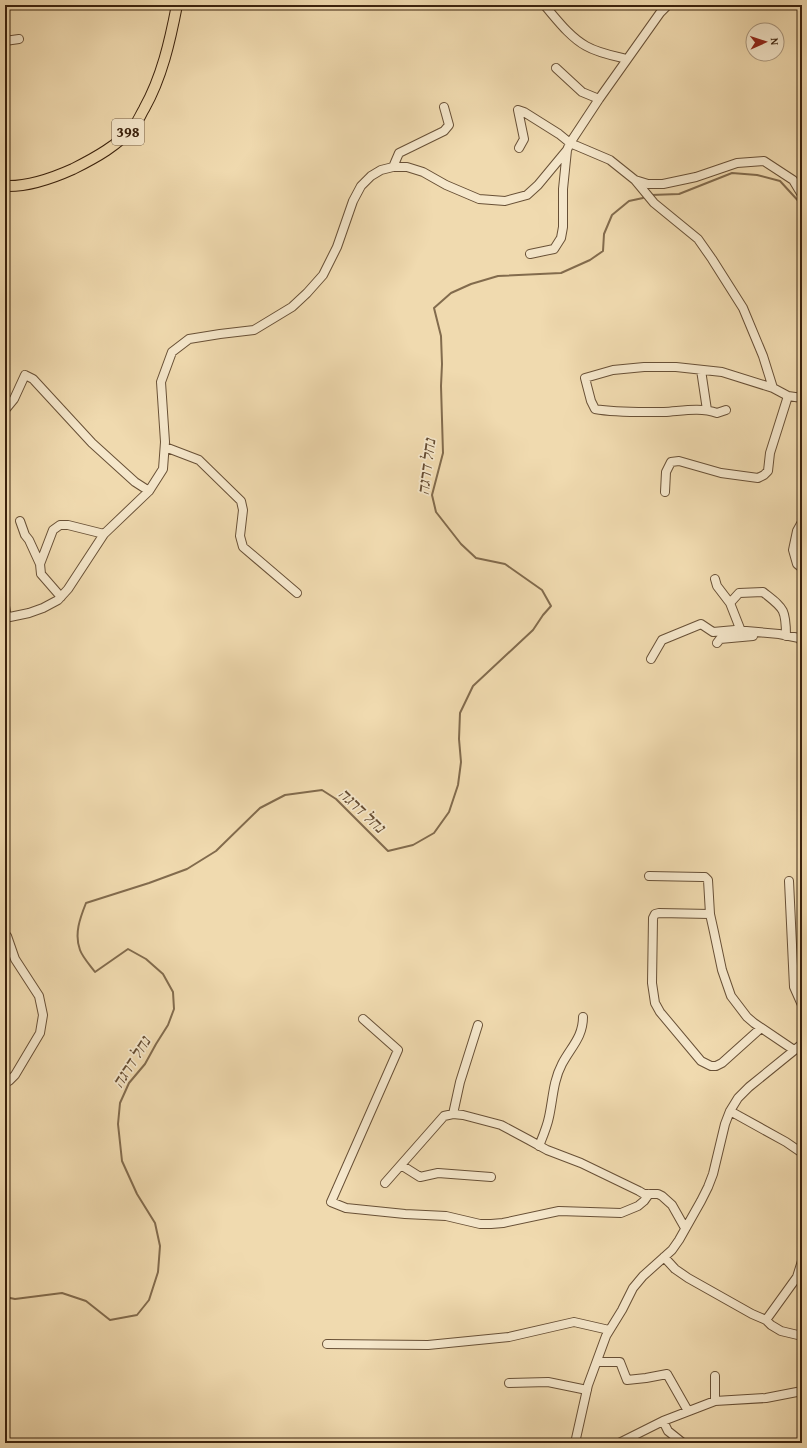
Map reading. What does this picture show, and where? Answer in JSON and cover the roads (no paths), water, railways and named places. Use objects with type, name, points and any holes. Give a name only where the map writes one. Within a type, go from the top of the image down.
[{"type":"main road","name":"398","points":[[5,186],[37,182],[62,174],[93,159],[114,145],[135,125],[152,94],[162,68],[170,43],[177,5]]},
{"type":"street","points":[[5,606],[6,618],[44,608],[61,597],[68,589],[104,534],[149,491],[163,470],[165,447],[161,382],[172,352],[189,339],[254,330],[292,308],[323,275],[337,247],[353,201],[361,186],[371,176],[381,170],[393,167],[407,168],[423,172],[446,185],[480,200],[505,202],[527,195],[538,186],[569,147],[599,99],[660,13],[668,5]]},
{"type":"street","points":[[546,7],[571,35],[586,47],[627,59]]},
{"type":"street","points":[[5,41],[19,39]]},
{"type":"street","points":[[556,68],[582,92],[599,99]]},
{"type":"street","points":[[393,167],[399,153],[444,131],[448,125],[444,107]]},
{"type":"street","points":[[519,148],[524,139],[518,110],[548,126],[569,147],[610,160],[635,180],[654,203],[698,239],[743,308],[763,356],[773,388]]},
{"type":"street","points":[[530,254],[554,249],[561,238],[563,227],[563,189],[569,147]]},
{"type":"street","points":[[635,180],[648,184],[663,184],[696,177],[737,163],[764,161],[793,180],[802,195]]},
{"type":"street","points":[[726,410],[716,414],[707,410],[663,412],[606,411],[595,409],[591,402],[584,378],[612,370],[644,367],[676,367],[722,372],[773,388],[788,396],[802,398]]},
{"type":"street","points":[[701,370],[707,410]]},
{"type":"street","points":[[5,410],[14,399],[25,375],[33,379],[92,443],[135,482],[149,491]]},
{"type":"street","points":[[665,492],[666,472],[671,462],[679,461],[721,473],[758,478],[764,476],[768,471],[770,453],[788,396]]},
{"type":"street","points":[[165,447],[199,460],[241,501],[243,510],[240,536],[243,547],[297,593]]},
{"type":"street","points":[[20,521],[25,535],[29,540],[40,564],[41,574],[61,597]]},
{"type":"street","points":[[802,524],[797,531],[793,550],[797,564],[802,568]]},
{"type":"street","points":[[40,564],[53,530],[60,525],[68,525],[104,534]]},
{"type":"street","points":[[715,579],[716,586],[730,603],[741,631]]},
{"type":"street","points":[[730,603],[739,593],[763,592],[780,605],[786,619],[783,635]]},
{"type":"street","points":[[651,659],[662,640],[701,624],[713,632],[741,631],[783,635],[799,638],[802,642]]},
{"type":"street","points":[[718,643],[720,639],[754,636],[771,638],[783,635]]},
{"type":"street","points":[[649,876],[705,877],[708,880],[710,914],[722,970],[731,996],[747,1017],[794,1050]]},
{"type":"street","points":[[789,881],[794,987],[802,1005]]},
{"type":"street","points":[[710,914],[655,914],[653,918],[652,983],[655,1003],[666,1021],[696,1056],[701,1061],[711,1066],[722,1063],[761,1028]]},
{"type":"street","points":[[5,1080],[9,1081],[15,1075],[40,1033],[43,1015],[39,996],[15,959],[7,936]]},
{"type":"street","points":[[540,1146],[549,1117],[556,1077],[562,1063],[580,1036],[583,1025],[583,1017]]},
{"type":"street","points":[[363,1019],[398,1050],[331,1202],[346,1208],[405,1214],[446,1216],[480,1224],[491,1224],[504,1223],[559,1211],[621,1213],[638,1206],[649,1194]]},
{"type":"street","points":[[453,1114],[460,1082],[478,1025]]},
{"type":"street","points":[[575,1443],[587,1390],[606,1336],[633,1288],[643,1276],[675,1245],[708,1187],[730,1111],[738,1098],[802,1044]]},
{"type":"street","points":[[730,1111],[786,1142],[802,1153]]},
{"type":"street","points":[[385,1183],[444,1116],[453,1114],[474,1117],[501,1125],[547,1150],[581,1163],[639,1191],[649,1194],[658,1194],[668,1199],[685,1228]]},
{"type":"street","points":[[401,1165],[420,1177],[438,1173],[491,1177]]},
{"type":"street","points":[[664,1257],[675,1269],[688,1278],[752,1314],[766,1320],[781,1331],[802,1336]]},
{"type":"street","points":[[766,1320],[797,1277],[802,1261]]},
{"type":"street","points":[[327,1344],[428,1345],[509,1337],[574,1322],[610,1330]]},
{"type":"street","points":[[598,1362],[620,1362],[627,1380],[667,1374],[688,1412]]},
{"type":"street","points":[[715,1376],[715,1401]]},
{"type":"street","points":[[509,1383],[548,1382],[587,1390]]},
{"type":"street","points":[[619,1443],[663,1421],[715,1401],[766,1398],[802,1391]]},
{"type":"street","points":[[663,1421],[668,1431],[683,1443]]},
{"type":"waterway","name":"נחל דרגה","points":[[651,195],[679,194],[732,173],[757,175],[780,181],[802,205]]},
{"type":"waterway","name":"נחל דרגה","points":[[5,1297],[15,1299],[62,1293],[86,1301],[110,1320],[137,1315],[149,1300],[158,1272],[160,1246],[155,1223],[137,1194],[122,1161],[118,1124],[120,1103],[129,1083],[145,1064],[168,1025],[174,1009],[173,992],[163,974],[146,959],[128,949],[95,972],[83,956],[78,944],[78,926],[86,903],[187,869],[216,851],[260,808],[285,795],[322,790],[336,799],[388,851],[413,845],[434,833],[449,812],[458,785],[461,762],[459,739],[460,713],[473,686],[533,630],[551,606],[542,590],[505,564],[476,558],[461,544],[436,512],[432,495],[443,453],[441,336],[434,308],[451,293],[471,284],[498,276],[561,273],[590,260],[603,251],[604,234],[612,215],[629,201],[643,198]]}]
